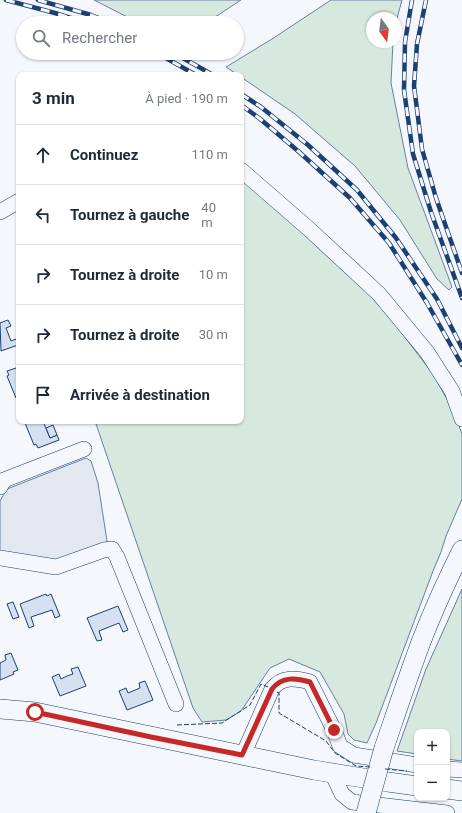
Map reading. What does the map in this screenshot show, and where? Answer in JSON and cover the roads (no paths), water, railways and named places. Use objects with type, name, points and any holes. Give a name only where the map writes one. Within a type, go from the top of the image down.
[{"type":"main road","points":[[366,813],[384,748],[421,641],[462,550]]},
{"type":"main road","points":[[0,709],[35,712],[314,770],[414,786]]},
{"type":"main road","points":[[450,789],[462,791]]},
{"type":"street","points":[[244,173],[309,229],[379,294],[427,352],[452,391],[462,419]]},
{"type":"street","points":[[0,212],[16,203]]},
{"type":"street","points":[[1,479],[84,449]]},
{"type":"street","points":[[0,558],[56,567],[104,550],[112,549],[117,557],[176,704]]},
{"type":"street","points":[[242,755],[272,689],[276,684],[286,680],[298,678],[310,682],[334,730],[340,746],[354,755],[414,765]]},
{"type":"street","points":[[450,768],[462,770]]},
{"type":"street","points":[[332,773],[342,794],[352,802],[447,813]]},
{"type":"railway","points":[[6,0],[64,16]]},
{"type":"railway","points":[[38,0],[94,16]]},
{"type":"railway","points":[[412,0],[405,42],[404,90],[413,154],[431,212],[462,298]]},
{"type":"railway","points":[[426,0],[417,44],[414,86],[422,149],[436,198],[462,273]]},
{"type":"railway","points":[[169,60],[191,72]]},
{"type":"railway","points":[[186,60],[208,72]]},
{"type":"railway","points":[[244,96],[261,107],[308,145],[357,190],[396,238],[437,299],[462,348]]},
{"type":"railway","points":[[244,107],[298,151],[350,198],[389,243],[427,303],[462,365]]}]
